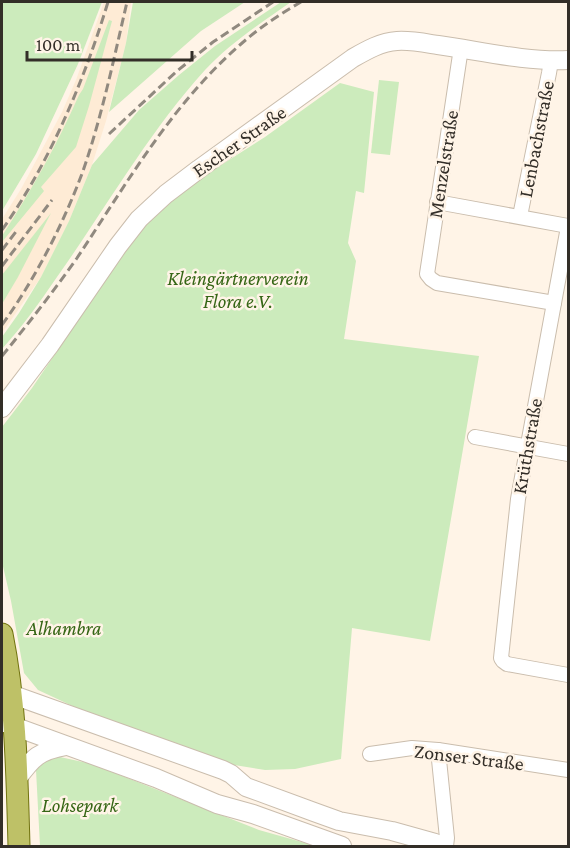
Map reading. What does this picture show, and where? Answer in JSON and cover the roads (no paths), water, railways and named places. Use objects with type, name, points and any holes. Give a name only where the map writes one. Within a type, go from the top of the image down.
[{"type":"main road","points":[[2,634],[8,669],[6,692],[8,724],[17,779],[19,846]]},
{"type":"street","name":"Escher Straße","points":[[2,408],[50,345],[139,219],[166,194],[354,58],[382,43],[411,41],[560,60]]},
{"type":"street","name":"Menzelstraße","points":[[461,48],[427,274],[437,282],[554,303]]},
{"type":"street","name":"Lenbachstraße","points":[[520,216],[549,73],[560,60]]},
{"type":"street","points":[[437,202],[568,226]]},
{"type":"street","name":"Krüthstraße","points":[[568,226],[526,447],[501,649],[502,661],[507,664],[568,675]]},
{"type":"street","points":[[475,437],[568,454]]},
{"type":"street","points":[[6,692],[223,770],[246,787],[339,821],[392,831],[444,846],[447,838],[438,750]]},
{"type":"street","points":[[8,724],[156,778],[217,804],[253,814],[342,846]]},
{"type":"street","points":[[17,779],[35,756],[66,746]]},
{"type":"street","name":"Zonser Straße","points":[[370,754],[412,748],[438,750],[568,770]]},
{"type":"street","points":[[156,778],[166,772],[170,762],[164,749]]},
{"type":"street","points":[[253,814],[256,798],[261,793]]},
{"type":"railway","points":[[2,230],[35,177],[64,120],[77,91],[108,2]]},
{"type":"railway","points":[[2,325],[26,289],[47,251],[67,211],[83,171],[102,108],[127,2]]},
{"type":"railway","points":[[109,134],[177,71],[213,42],[273,2]]},
{"type":"railway","points":[[2,356],[68,271],[152,145],[193,92],[248,38],[301,2]]},
{"type":"railway","points":[[2,266],[52,200]]},
{"type":"railway","points":[[2,250],[18,229]]},
{"type":"park label","name":"Kleingärtnerverein Flora e.V.","points":[[238,290]]},
{"type":"park label","name":"Alhambra","points":[[64,628]]},
{"type":"park label","name":"Lohsepark","points":[[80,805]]}]
